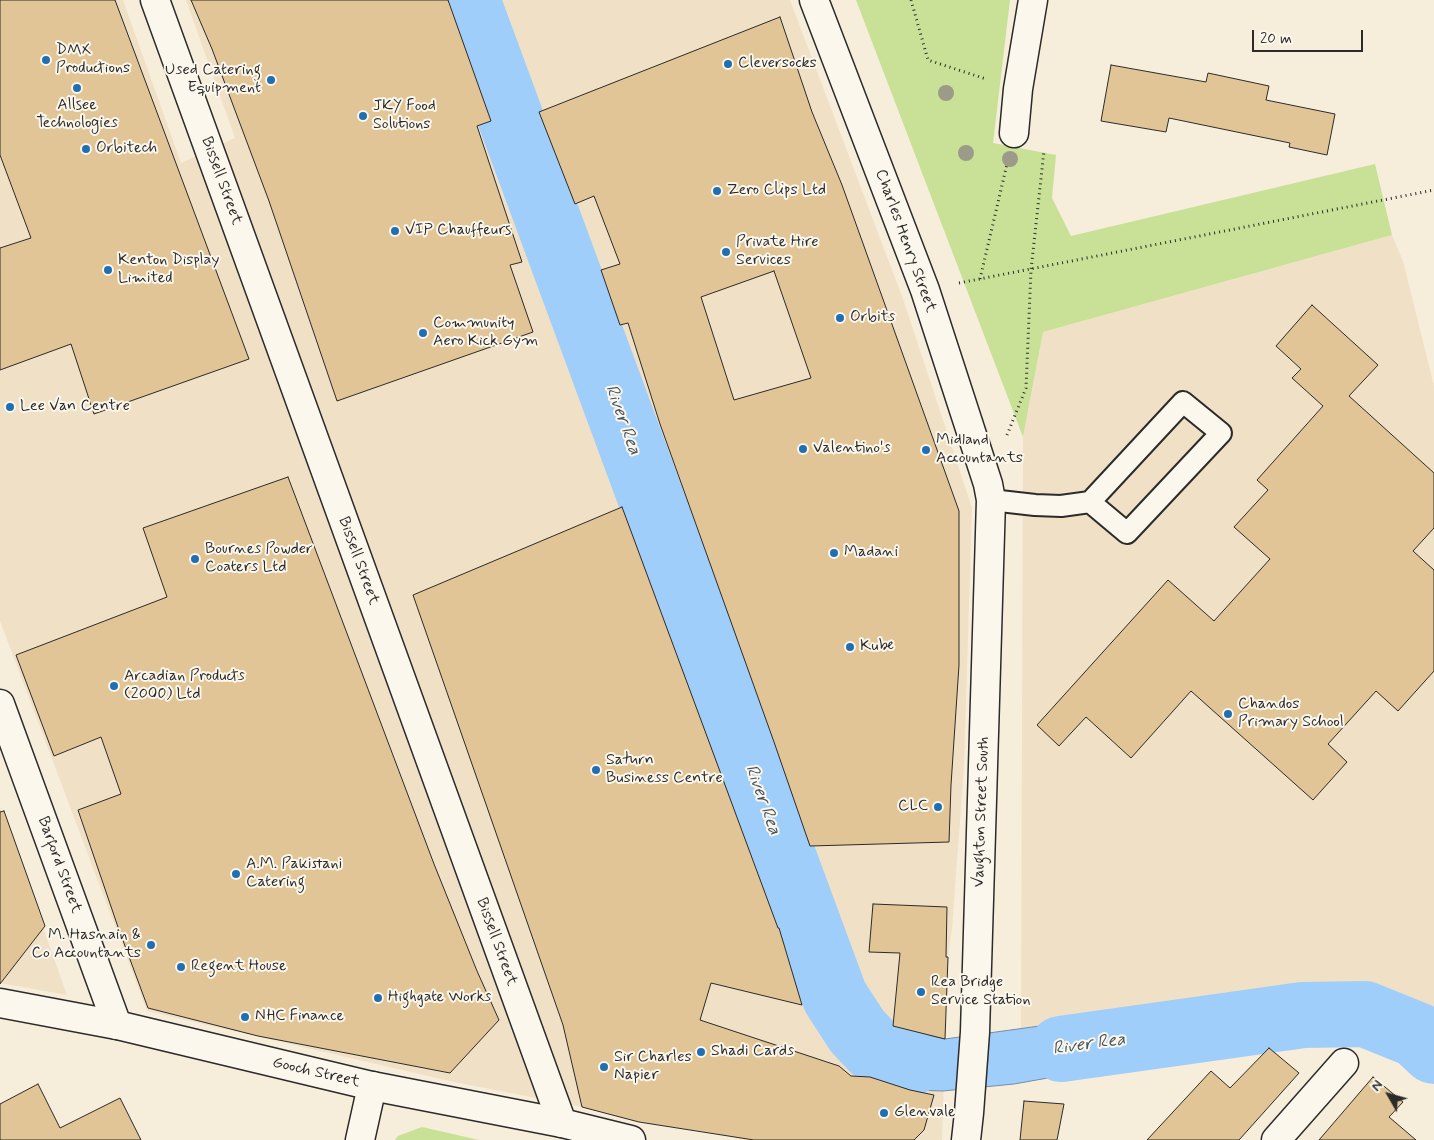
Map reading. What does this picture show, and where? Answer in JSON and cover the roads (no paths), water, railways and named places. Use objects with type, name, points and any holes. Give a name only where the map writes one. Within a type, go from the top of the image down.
[{"type":"street","name":"Bissell Street","points":[[155,0],[562,1123]]},
{"type":"street","name":"Charles Henry Street","points":[[814,0],[925,290],[990,492]]},
{"type":"street","points":[[1014,133],[1018,89],[1033,0]]},
{"type":"street","name":"Vaughton Street South","points":[[966,1140],[975,1032],[990,492]]},
{"type":"street","name":"Barford Street","points":[[0,704],[117,1025]]},
{"type":"street","name":"Gooch Street","points":[[0,1004],[117,1025],[372,1086],[562,1123],[631,1140]]},
{"type":"street","points":[[1276,1140],[1344,1063]]},
{"type":"street","points":[[360,1140],[372,1086]]},
{"type":"lane","points":[[990,492],[1035,505],[1061,506],[1090,502],[1183,402],[1221,433],[1127,533],[1090,502]]},
{"type":"water","points":[[871,999],[883,1021],[892,1026],[945,1039],[1149,1011],[1155,1059],[1014,1084],[943,1091],[910,1090],[870,1077],[839,1054],[824,1034],[814,1015]]},
{"type":"waterway","name":"River Rea","points":[[467,0],[835,997],[857,1031],[874,1049],[911,1063]]},
{"type":"waterway","name":"River Rea","points":[[1061,1049],[1303,1015],[1365,1014],[1417,1035],[1434,1051]]},
{"type":"place","name":"DMX Productions","points":[[46,60]]},
{"type":"place","name":"Cleversocks","points":[[728,64]]},
{"type":"place","name":"Used Catering Equipment","points":[[271,80]]},
{"type":"place","name":"Allsee Technologies","points":[[77,88]]},
{"type":"place","name":"JKY Food Solutions","points":[[363,116]]},
{"type":"place","name":"Orbitech","points":[[86,149]]},
{"type":"place","name":"Zero Clips Ltd","points":[[717,191]]},
{"type":"place","name":"VIP Chauffeurs","points":[[395,231]]},
{"type":"place","name":"Private Hire Services","points":[[726,252]]},
{"type":"place","name":"Kenton Display Limited","points":[[108,270]]},
{"type":"place","name":"Orbits","points":[[840,318]]},
{"type":"place","name":"Community Aero Kick Gym","points":[[423,333]]},
{"type":"place","name":"Lee Van Centre","points":[[10,407]]},
{"type":"place","name":"Valentino's","points":[[803,449]]},
{"type":"place","name":"Midland Accountants","points":[[926,450]]},
{"type":"place","name":"Madani","points":[[834,553]]},
{"type":"place","name":"Bournes Powder Coaters Ltd","points":[[195,559]]},
{"type":"place","name":"Kube","points":[[850,647]]},
{"type":"place","name":"Arcadian Products (2000) Ltd","points":[[114,686]]},
{"type":"place","name":"Chandos Primary School","points":[[1228,714]]},
{"type":"place","name":"Saturn Business Centre","points":[[596,770]]},
{"type":"place","name":"CLC","points":[[938,807]]},
{"type":"place","name":"A.M. Pakistani Catering","points":[[236,874]]},
{"type":"place","name":"M. Hasnain & Co Accountants","points":[[151,945]]},
{"type":"place","name":"Regent House","points":[[181,967]]},
{"type":"place","name":"Rea Bridge Service Station","points":[[921,992]]},
{"type":"place","name":"Highgate Works","points":[[378,998]]},
{"type":"place","name":"NHC Finance","points":[[245,1017]]},
{"type":"place","name":"Shadi Cards","points":[[701,1052]]},
{"type":"place","name":"Sir Charles Napier","points":[[604,1067]]},
{"type":"place","name":"Glenvale","points":[[884,1113]]}]
